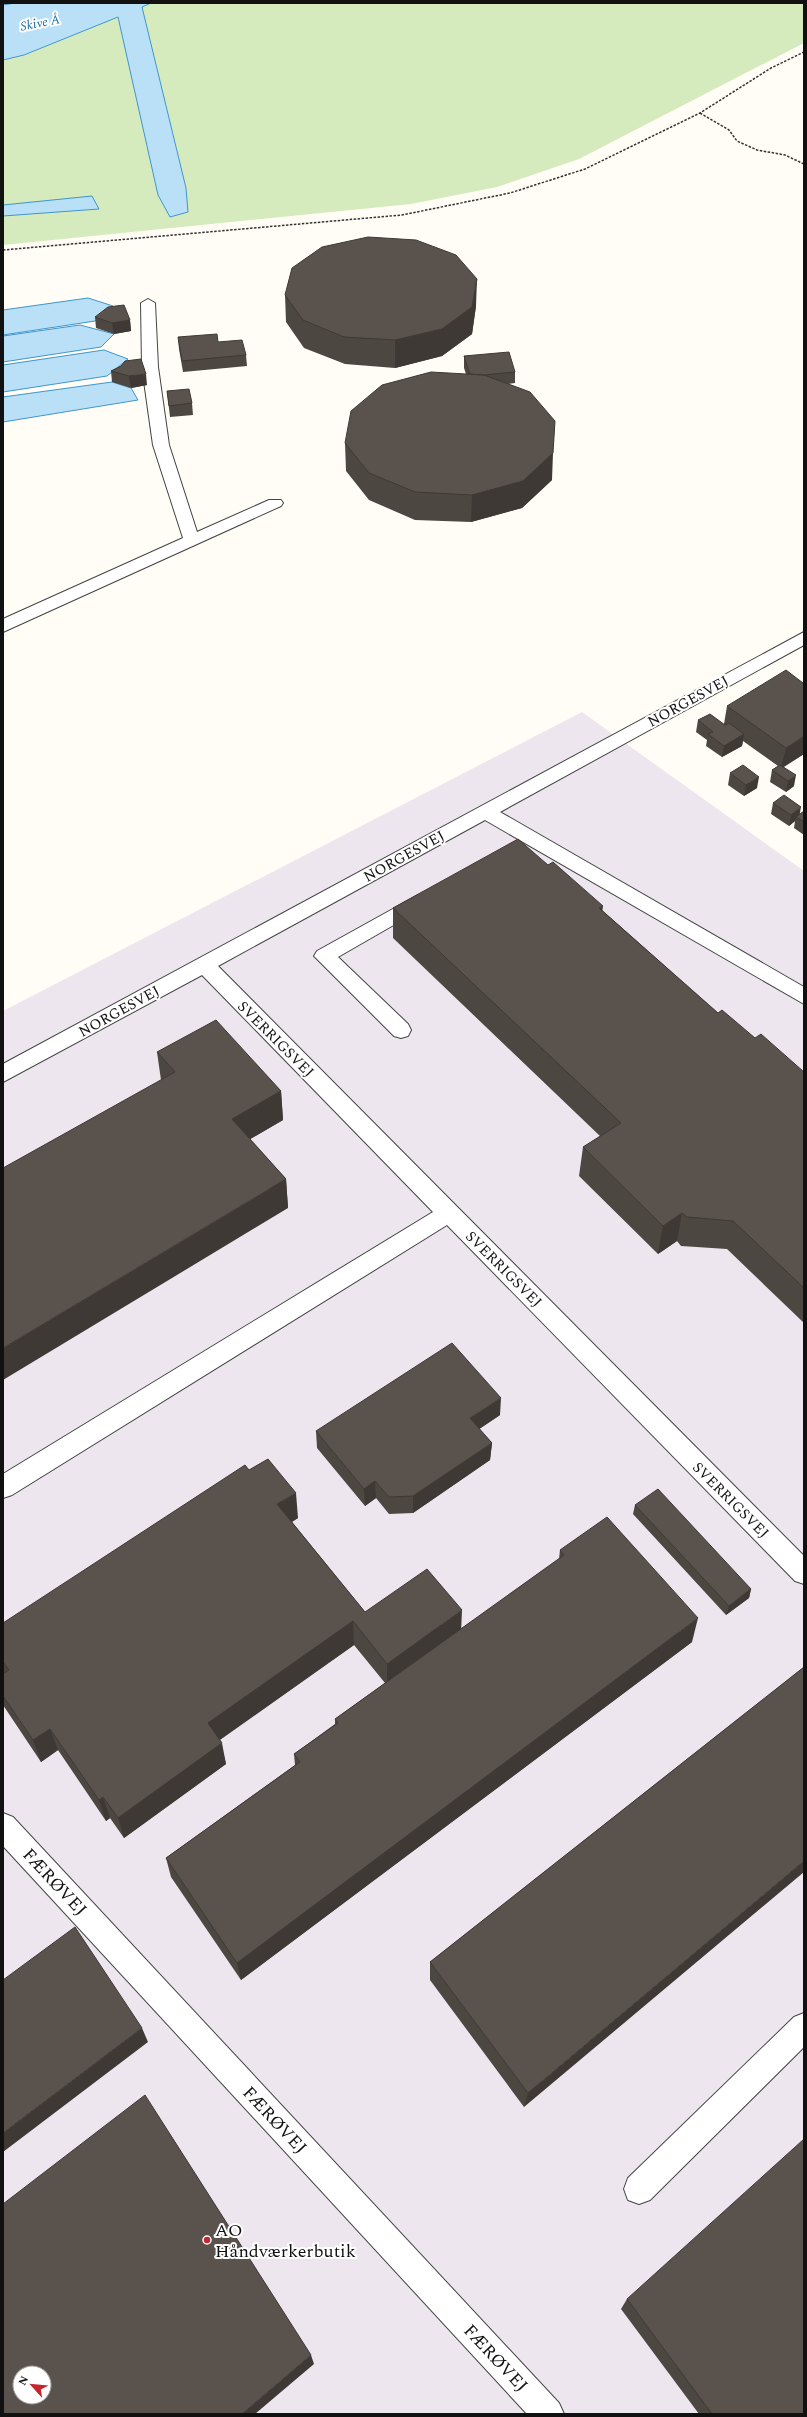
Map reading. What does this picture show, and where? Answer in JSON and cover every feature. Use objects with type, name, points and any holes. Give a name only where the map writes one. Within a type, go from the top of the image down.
[{"type":"street","points":[[148,303],[150,367],[161,445],[192,541]]},
{"type":"street","points":[[3,626],[275,503]]},
{"type":"street","name":"NORGESVEJ","points":[[3,1074],[804,638]]},
{"type":"street","points":[[485,812],[804,996]]},
{"type":"street","points":[[510,850],[530,838]]},
{"type":"street","points":[[400,1030],[324,956],[434,893]]},
{"type":"street","name":"SVERRIGSVEJ","points":[[204,965],[804,1573]]},
{"type":"street","points":[[3,1487],[449,1213]]},
{"type":"street","name":"FÆRØVEJ","points":[[3,1826],[548,2414]]},
{"type":"street","points":[[638,2189],[804,2027]]},
{"type":"path","points":[[3,250],[410,214],[510,193],[585,170],[700,113],[771,68],[804,52]]},
{"type":"path","points":[[700,113],[729,130],[737,142],[757,150],[785,155],[804,164]]},
{"type":"shaded area","points":[[582,712],[804,871],[804,2414],[3,2414],[3,1011]]},
{"type":"green space","points":[[151,3],[804,3],[804,43],[579,159],[497,187],[411,204],[3,245],[3,60],[25,55]]},
{"type":"water","name":"Skive Å","points":[[15,3],[151,3],[142,7],[186,188],[188,212],[170,217],[158,195],[118,17],[24,55],[3,60],[3,5]]},
{"type":"water","points":[[92,196],[99,209],[3,216],[3,205]]},
{"type":"water","points":[[88,298],[113,306],[95,321],[3,335],[3,310]]},
{"type":"water","points":[[80,325],[114,334],[101,347],[3,362],[3,336]]},
{"type":"water","points":[[104,350],[128,359],[107,376],[3,392],[3,365]]},
{"type":"water","points":[[112,382],[131,388],[138,400],[3,422],[3,397]]},
{"type":"building","points":[[368,237],[416,240],[456,255],[477,279],[472,307],[442,329],[395,340],[344,337],[303,320],[285,295],[292,268],[322,247]]},
{"type":"building","points":[[124,305],[130,320],[112,323],[95,317],[108,307]]},
{"type":"building","points":[[217,334],[218,342],[242,340],[246,355],[182,361],[178,337]]},
{"type":"building","points":[[509,352],[515,372],[484,375],[470,374],[464,356]]},
{"type":"building","points":[[141,359],[146,374],[129,376],[111,371],[121,366],[125,361]]},
{"type":"building","points":[[431,372],[484,375],[530,392],[555,421],[553,453],[523,481],[472,495],[415,492],[369,473],[345,443],[351,411],[382,385]]},
{"type":"building","points":[[189,389],[192,403],[169,406],[167,391]]},
{"type":"building","points":[[786,670],[803,683],[804,682],[804,736],[786,748],[727,706]]},
{"type":"building","points":[[710,714],[725,725],[729,723],[744,734],[724,746],[708,734],[713,732],[698,720]]},
{"type":"building","points":[[743,765],[759,777],[746,785],[730,773]]},
{"type":"building","points":[[780,765],[796,775],[788,781],[772,770]]},
{"type":"building","points":[[784,795],[801,807],[791,815],[773,803]]},
{"type":"building","points":[[804,811],[804,822],[796,817]]},
{"type":"building","points":[[518,839],[548,865],[553,862],[603,906],[599,908],[718,1013],[722,1010],[755,1038],[761,1034],[804,1072],[804,1288],[733,1221],[687,1217],[682,1213],[663,1226],[583,1147],[621,1123],[393,908]]},
{"type":"building","points":[[216,1020],[281,1091],[232,1119],[286,1179],[3,1348],[3,1168],[175,1072],[157,1052]]},
{"type":"building","points":[[452,1343],[501,1398],[470,1418],[492,1443],[413,1496],[389,1497],[375,1481],[364,1489],[316,1431]]},
{"type":"building","points":[[268,1459],[296,1493],[277,1504],[365,1612],[427,1569],[462,1610],[387,1664],[353,1621],[208,1723],[222,1743],[118,1818],[103,1797],[99,1800],[50,1729],[33,1740],[3,1696],[3,1674],[9,1670],[3,1662],[3,1623],[245,1465],[249,1470]]},
{"type":"building","points":[[658,1489],[751,1589],[729,1606],[635,1505]]},
{"type":"building","points":[[607,1517],[698,1618],[237,1963],[166,1858],[300,1762],[294,1754],[338,1723],[335,1719],[564,1555],[560,1550]]},
{"type":"building","points":[[804,1667],[804,1861],[528,2093],[430,1962]]},
{"type":"building","points":[[75,1927],[142,2028],[3,2133],[3,1980]]},
{"type":"building","points":[[145,2095],[311,2355],[242,2414],[3,2414],[3,2204]]},
{"type":"building","points":[[804,2139],[804,2414],[712,2414],[627,2299]]},
{"type":"place","name":"AO Håndværkerbutik","points":[[207,2240]]}]
